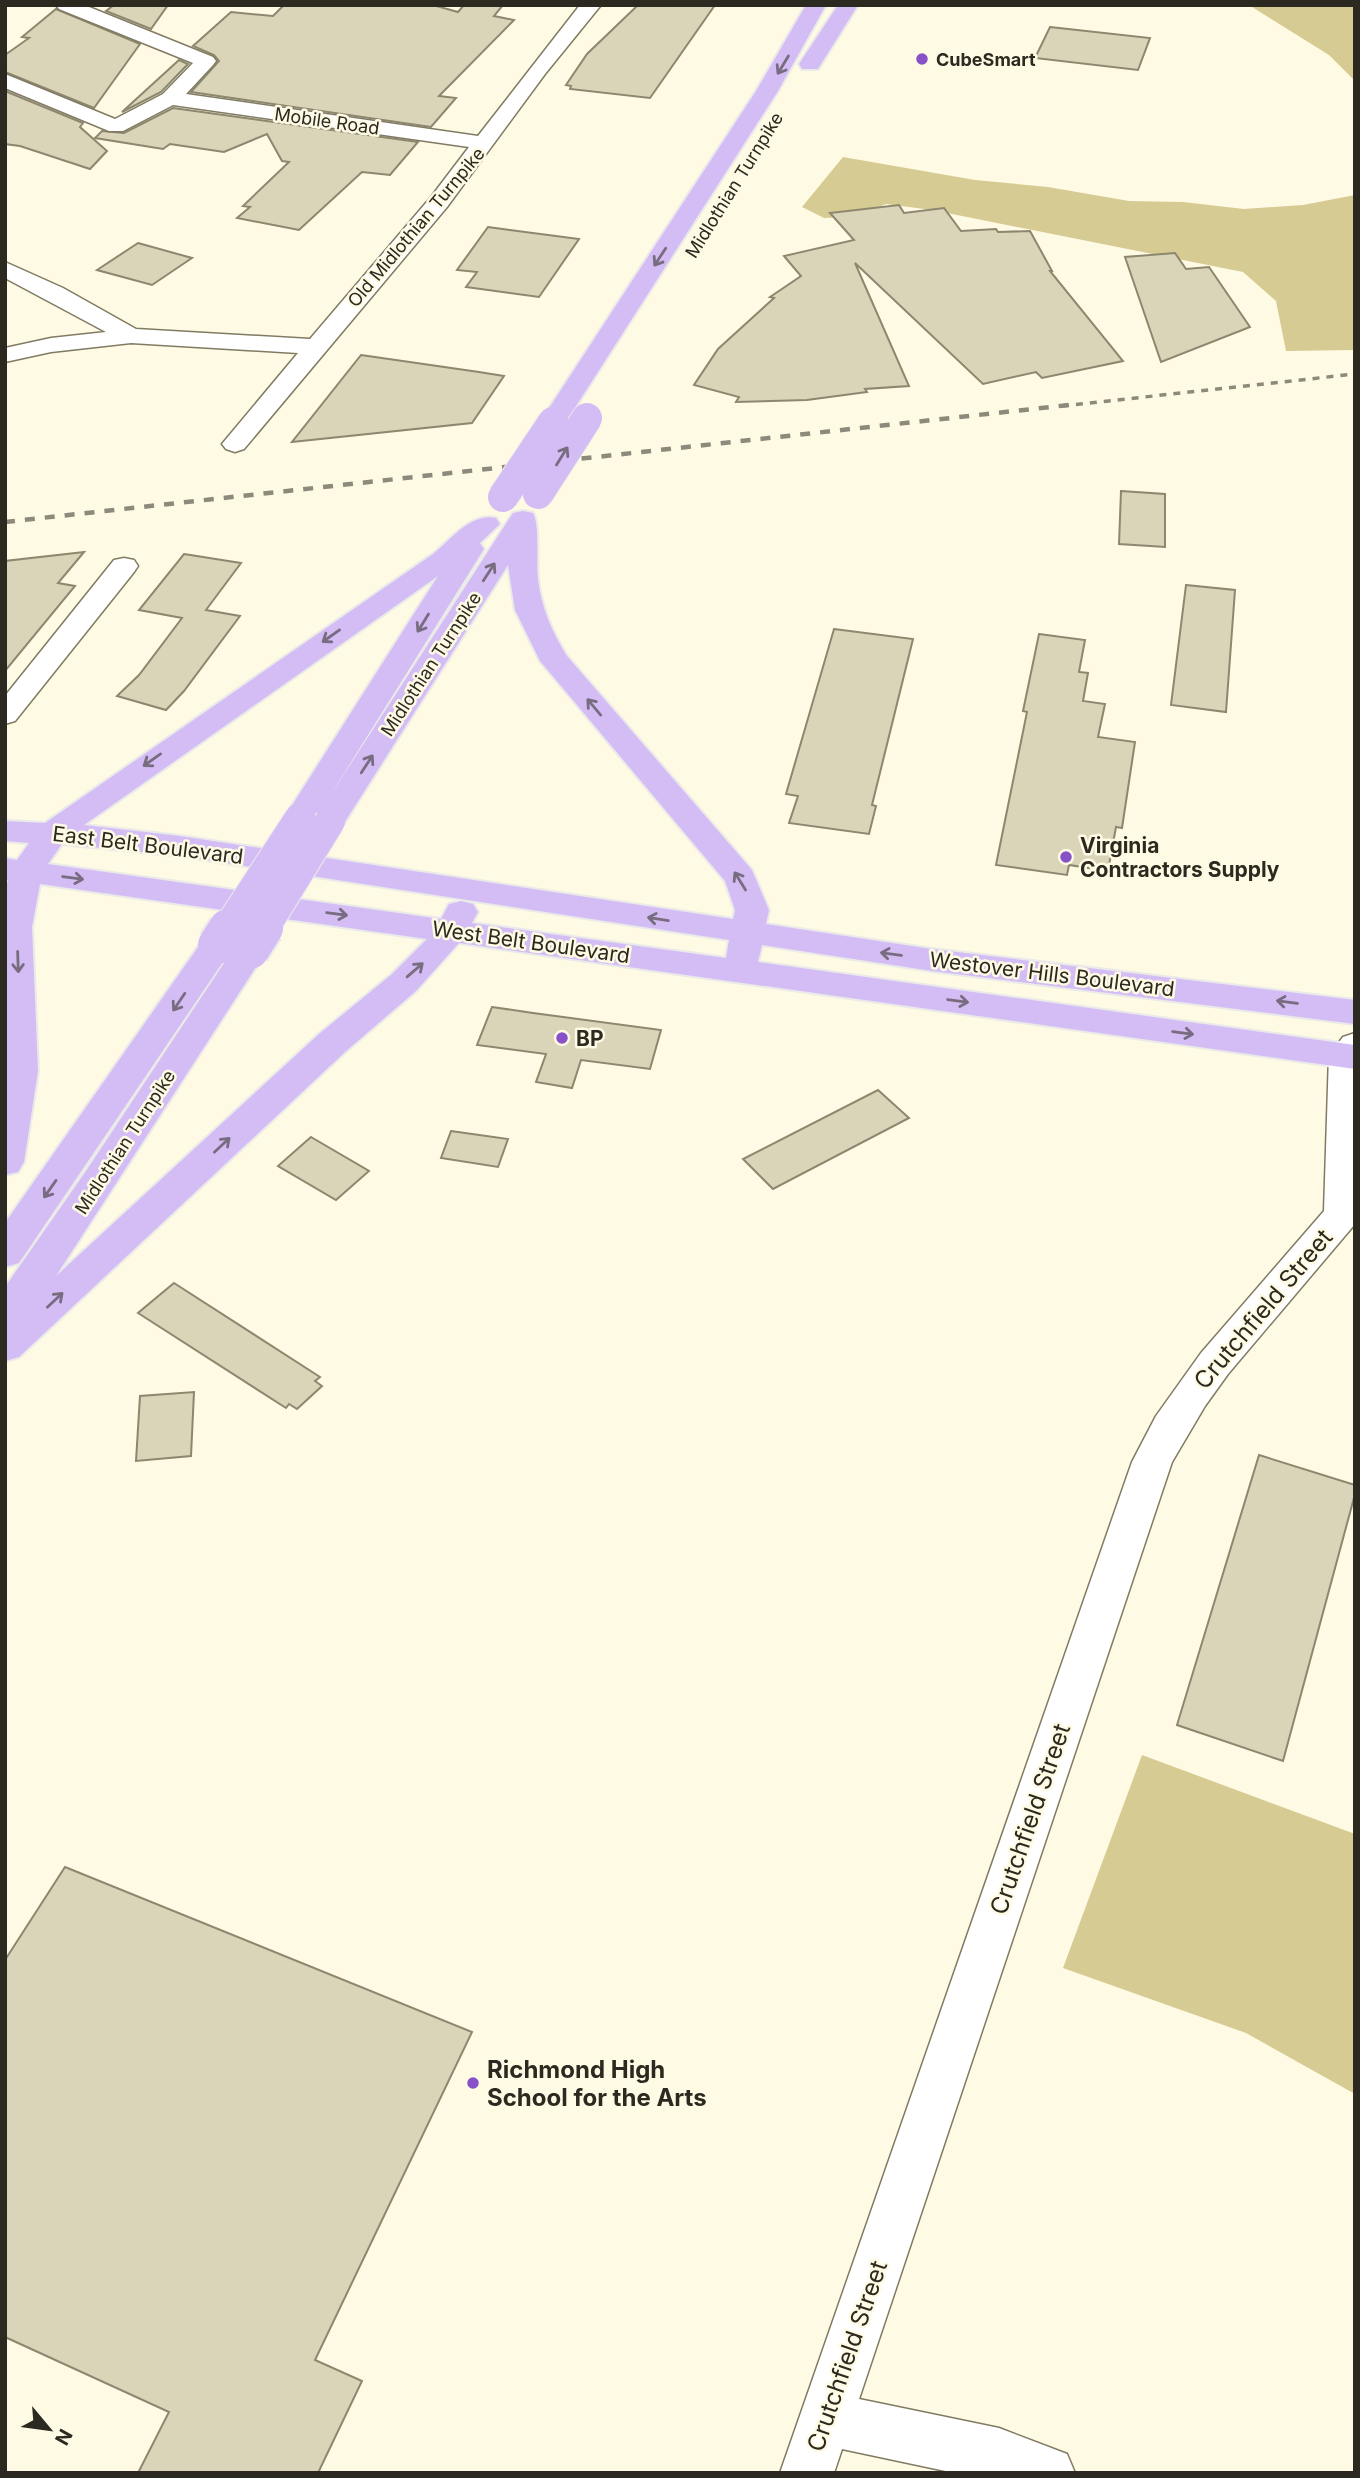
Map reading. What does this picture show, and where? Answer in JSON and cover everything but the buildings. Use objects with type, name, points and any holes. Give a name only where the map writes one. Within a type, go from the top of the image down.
[{"type":"main road","name":"Midlothian Turnpike","points":[[5,1317],[71,1225],[234,947],[513,509],[553,422],[767,91],[816,5]]},
{"type":"main road","name":"Midlothian Turnpike","points":[[773,124],[848,5]]},
{"type":"main road","name":"Midlothian Turnpike","points":[[315,819],[486,524],[538,494],[601,394]]},
{"type":"main road","points":[[513,509],[522,579],[534,627],[563,670],[740,878],[752,910],[750,933],[740,970]]},
{"type":"main road","points":[[5,1162],[20,1071],[10,918],[15,870],[53,833],[146,764],[443,560],[486,524]]},
{"type":"main road","name":"East Belt Boulevard","points":[[5,831],[53,833],[168,845],[290,863]]},
{"type":"main road","name":"West Belt Boulevard","points":[[290,863],[750,933]]},
{"type":"main road","name":"East Belt Boulevard","points":[[15,870],[270,904]]},
{"type":"main road","points":[[5,1346],[319,1055],[427,960],[454,931],[470,890]]},
{"type":"main road","name":"West Belt Boulevard","points":[[270,904],[793,978]]},
{"type":"main road","name":"Westover Hills Boulevard","points":[[750,933],[932,960],[1355,1012]]},
{"type":"main road","name":"Midlothian Turnpike","points":[[5,1253],[234,947]]},
{"type":"main road","name":"Westover Hills Boulevard","points":[[793,978],[1352,1053]]},
{"type":"street","points":[[5,80],[116,127],[170,99],[206,61],[66,5]]},
{"type":"street","name":"Old Midlothian Turnpike","points":[[235,444],[439,202],[538,69],[591,5]]},
{"type":"street","name":"Mobile Road","points":[[170,99],[485,143]]},
{"type":"street","points":[[5,269],[55,293],[131,336]]},
{"type":"street","points":[[5,355],[51,345],[131,336],[315,347]]},
{"type":"street","points":[[5,715],[124,566]]},
{"type":"street","name":"Crutchfield Street","points":[[807,2473],[1152,1462],[1174,1418],[1197,1386],[1348,1212],[1352,1053]]},
{"type":"street","points":[[826,2419],[999,2455],[1048,2473]]},
{"type":"shaded area","points":[[1249,5],[1355,5],[1355,81],[1329,55]]},
{"type":"shaded area","points":[[843,157],[975,180],[1048,187],[1129,201],[1183,202],[1244,209],[1303,205],[1355,195],[1355,350],[1286,351],[1276,301],[1243,272],[932,210],[886,204],[854,217],[824,218],[802,207]]},
{"type":"shaded area","points":[[1142,1755],[1355,1834],[1355,2094],[1246,2033],[1063,1968]]},
{"type":"railway","points":[[1062,406],[1355,374]]},
{"type":"railway","points":[[5,522],[1078,404]]},
{"type":"place","name":"CubeSmart","points":[[922,59]]},
{"type":"place","name":"Virginia Contractors Supply","points":[[1066,857]]},
{"type":"place","name":"BP","points":[[562,1038]]},
{"type":"place","name":"Richmond High School for the Arts","points":[[473,2083]]}]
